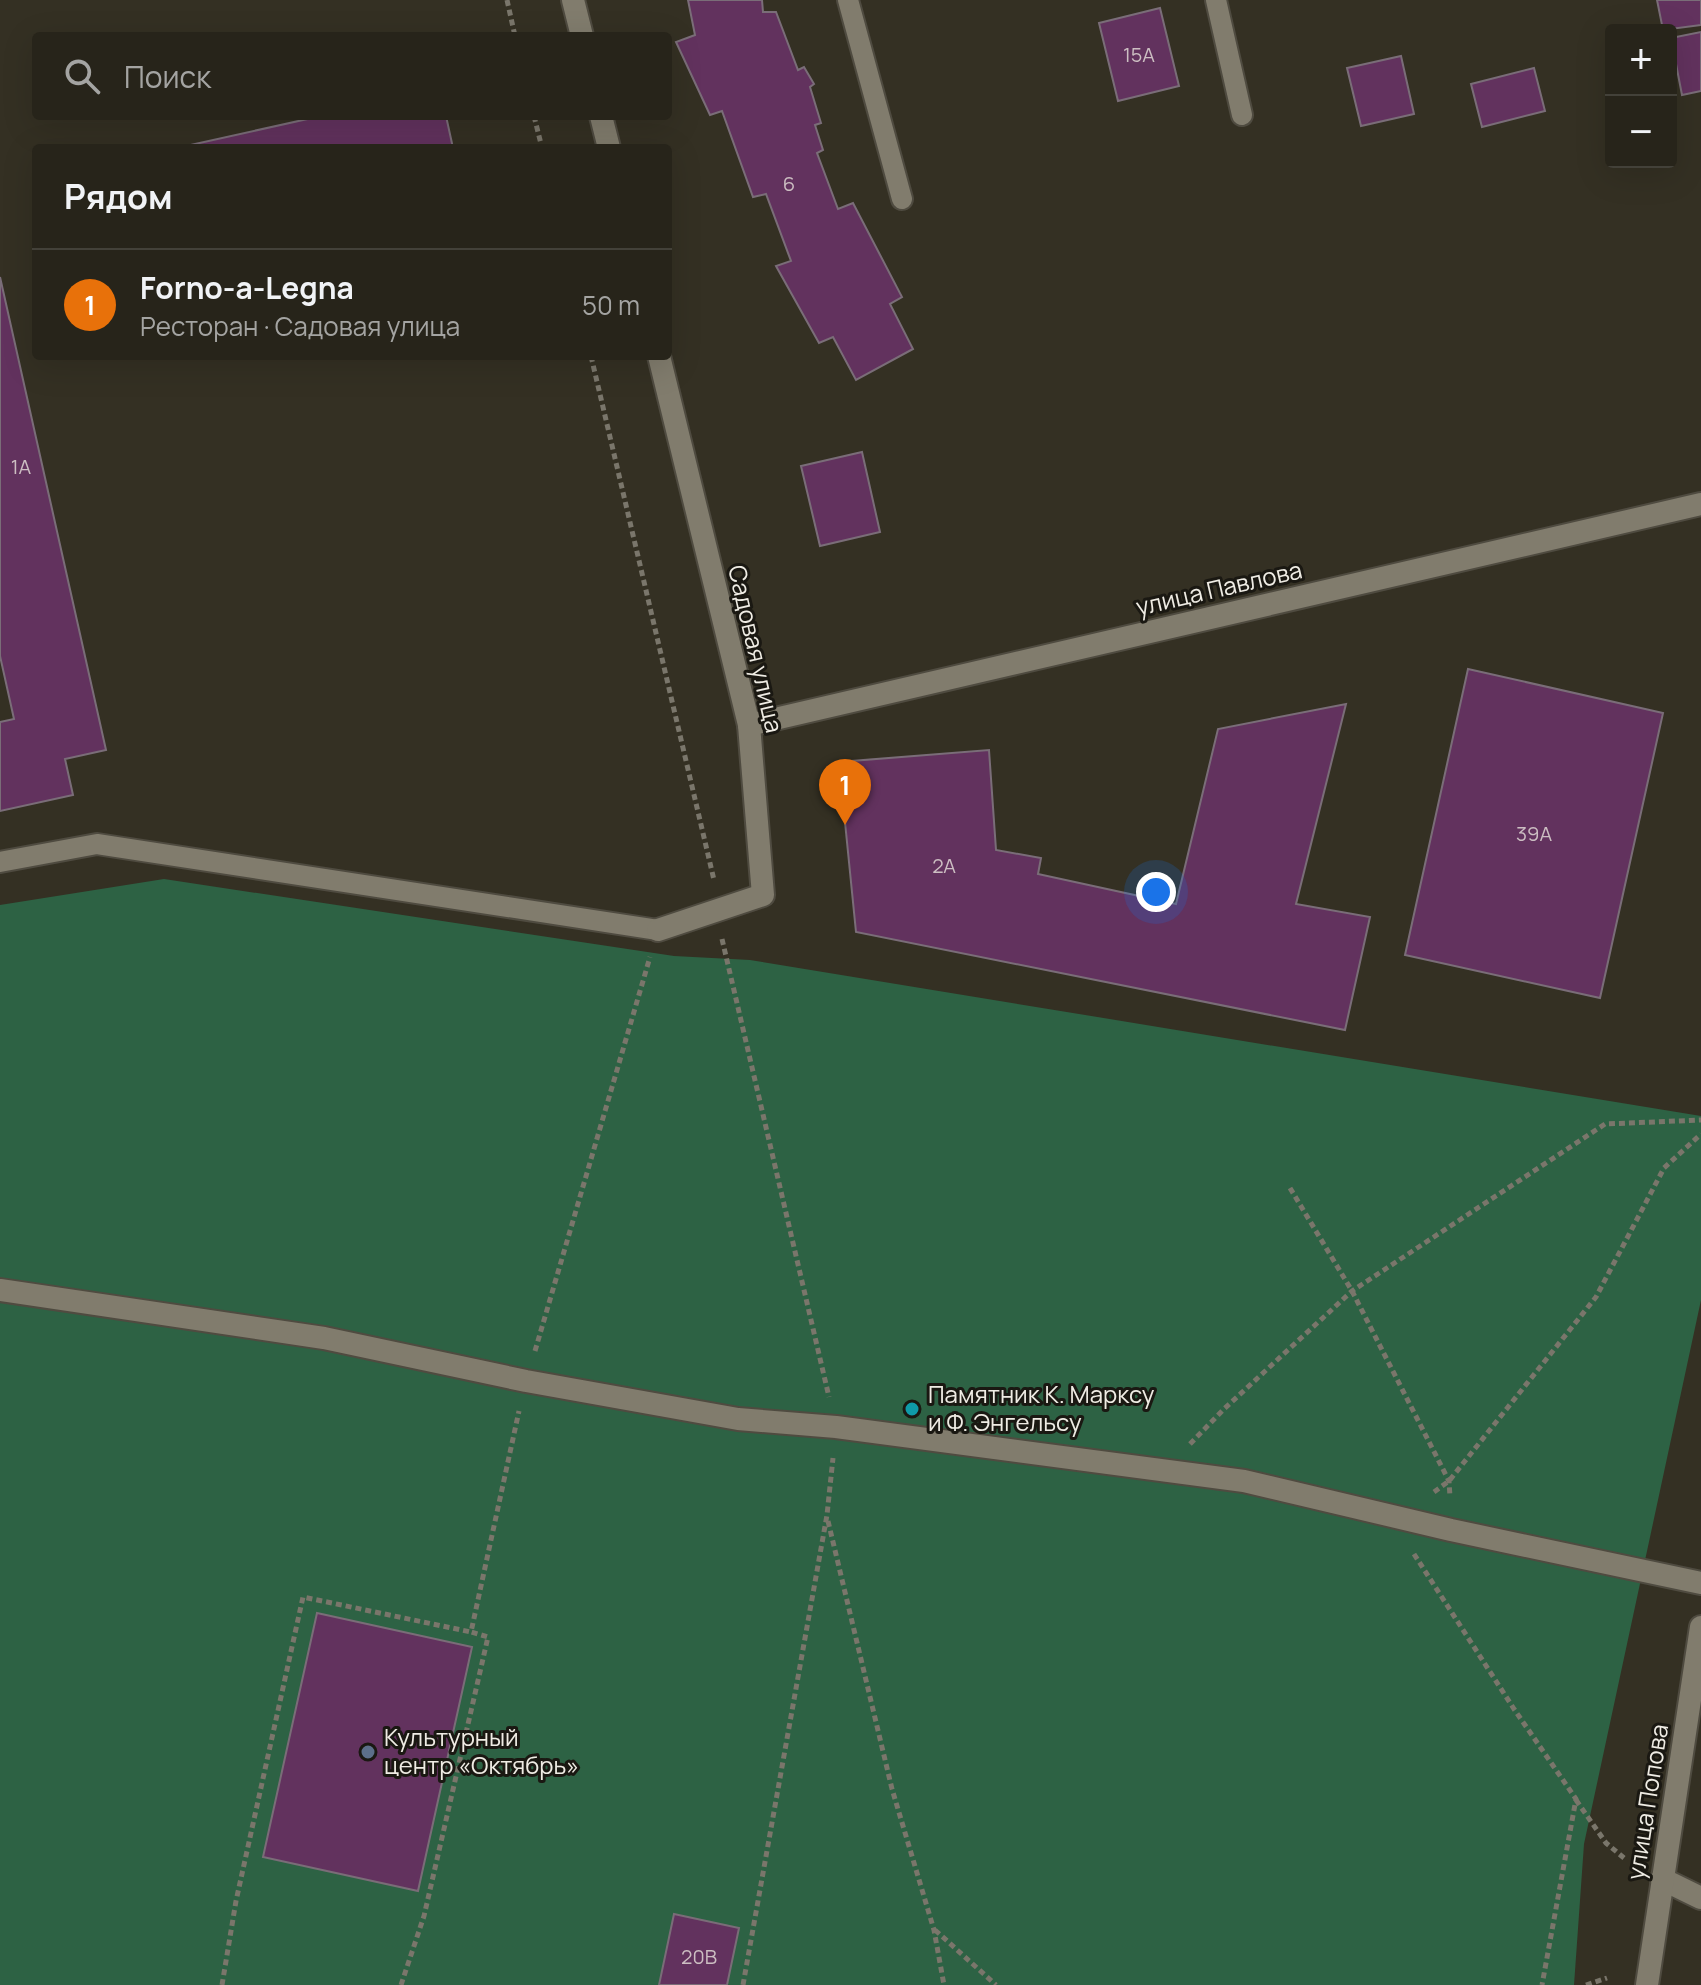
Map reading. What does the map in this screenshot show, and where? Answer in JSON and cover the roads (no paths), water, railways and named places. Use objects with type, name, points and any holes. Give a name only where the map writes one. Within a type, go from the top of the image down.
[{"type":"street","points":[[573,0],[581,32]]},
{"type":"street","points":[[602,120],[608,144]]},
{"type":"street","name":"Садовая улица","points":[[658,930],[763,895],[749,725],[660,360]]},
{"type":"street","name":"улица Павлова","points":[[749,725],[1701,504]]},
{"type":"street","points":[[0,1290],[324,1338],[526,1381],[738,1419],[836,1427],[1244,1481],[1451,1530],[1701,1583]]},
{"type":"street","name":"улица Попова","points":[[1647,1985],[1701,1627]]},
{"type":"street","points":[[1662,1879],[1701,1898]]},
{"type":"lane","points":[[848,0],[902,199]]},
{"type":"lane","points":[[1216,0],[1242,115]]},
{"type":"lane","points":[[0,862],[97,844],[658,930]]},
{"type":"place","name":"Forno-a-Legna","points":[[845,825]]},
{"type":"place","name":"Памятник К. Марксу и Ф. Энгельсу","points":[[912,1409]]},
{"type":"place","name":"Культурный центр «Октябрь»","points":[[368,1752]]}]
